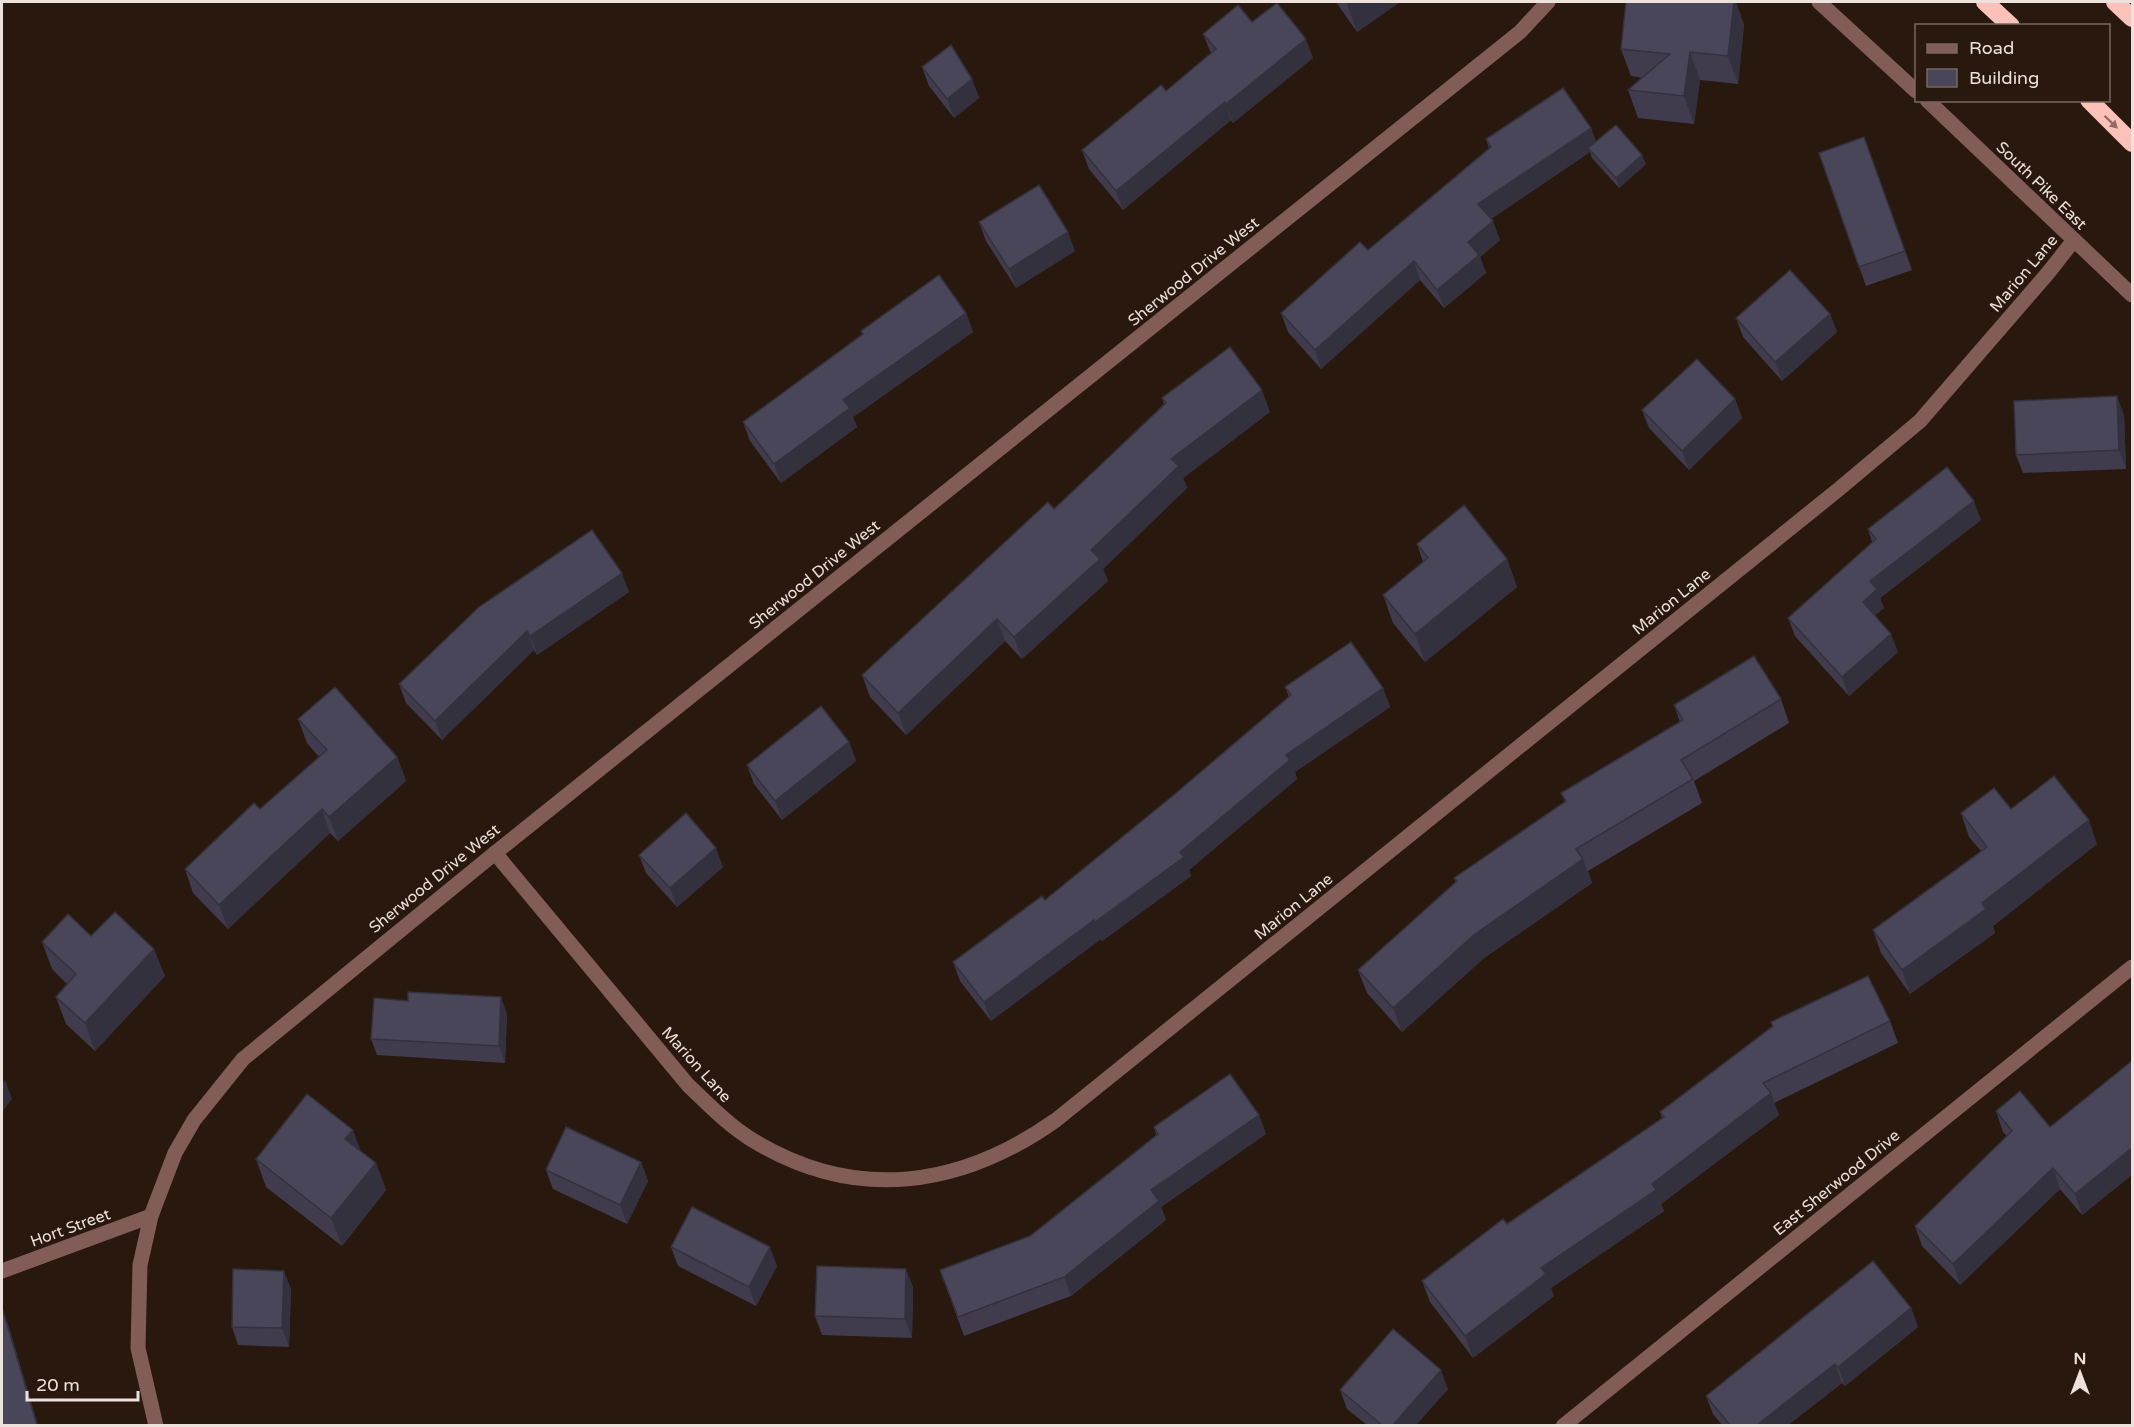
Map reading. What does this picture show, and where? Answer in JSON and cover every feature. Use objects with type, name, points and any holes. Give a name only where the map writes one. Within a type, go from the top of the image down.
[{"type":"highway","points":[[1985,2],[2009,24]]},
{"type":"highway","points":[[2115,2],[2133,18]]},
{"type":"highway","points":[[2091,102],[2133,143]]},
{"type":"street","name":"Sherwood Drive West","points":[[151,1216],[175,1154],[194,1120],[243,1059],[495,852],[1520,32],[1548,2]]},
{"type":"street","points":[[1819,2],[1915,89]]},
{"type":"street","name":"South Pike East","points":[[1929,102],[2133,295]]},
{"type":"street","name":"Marion Lane","points":[[495,852],[688,1085],[719,1115],[753,1141],[787,1159],[826,1172],[867,1179],[908,1179],[948,1173],[986,1161],[1023,1144],[1056,1120],[1839,489],[1920,421],[2049,273],[2074,240]]},
{"type":"street","name":"East Sherwood Drive","points":[[1563,1425],[2133,967]]},
{"type":"street","points":[[151,1216],[140,1266],[138,1348],[156,1425]]},
{"type":"street","name":"Hort Street","points":[[2,1271],[151,1216]]},
{"type":"building","points":[[1626,2],[1734,2],[1728,56],[1690,52],[1684,96],[1628,90],[1670,54],[1621,49]]},
{"type":"building","points":[[1277,3],[1306,39],[1116,191],[1082,150],[1161,85],[1166,91],[1216,49],[1203,34],[1238,5],[1252,22]]},
{"type":"building","points":[[951,45],[972,79],[947,99],[922,67]]},
{"type":"building","points":[[1563,88],[1591,128],[1478,204],[1493,221],[1468,242],[1479,255],[1437,290],[1414,261],[1315,350],[1281,313],[1360,242],[1368,250],[1491,147],[1486,139]]},
{"type":"building","points":[[1616,125],[1642,155],[1616,178],[1588,148]]},
{"type":"building","points":[[1864,137],[1905,251],[1859,267],[1819,153]]},
{"type":"building","points":[[1039,185],[1068,232],[1009,269],[979,222]]},
{"type":"building","points":[[1790,270],[1830,314],[1775,362],[1736,318]]},
{"type":"building","points":[[939,275],[966,313],[843,400],[850,408],[774,464],[743,422],[863,334],[861,331]]},
{"type":"building","points":[[1230,347],[1262,390],[1171,459],[1179,466],[1091,550],[1100,559],[1014,637],[997,619],[898,713],[862,675],[1048,502],[1054,509],[1166,403],[1162,398]]},
{"type":"building","points":[[1697,359],[1735,399],[1682,451],[1642,410]]},
{"type":"building","points":[[2117,396],[2119,450],[2016,455],[2014,401]]},
{"type":"building","points":[[1947,467],[1974,501],[1870,581],[1877,589],[1863,602],[1891,634],[1842,677],[1788,618],[1876,539],[1868,529]]},
{"type":"building","points":[[1464,505],[1507,559],[1415,634],[1383,595],[1428,558],[1417,544]]},
{"type":"building","points":[[592,530],[622,573],[530,636],[527,631],[435,721],[399,684],[479,607]]},
{"type":"building","points":[[1351,642],[1383,688],[1286,755],[1290,760],[1180,852],[1184,857],[1095,922],[1094,920],[984,1002],[953,962],[1042,896],[1045,900],[1291,695],[1285,687]]},
{"type":"building","points":[[1754,656],[1781,699],[1681,760],[1693,779],[1576,849],[1583,859],[1475,934],[1393,1008],[1358,970],[1457,881],[1454,878],[1566,801],[1561,793],[1683,720],[1674,705]]},
{"type":"building","points":[[335,687],[397,757],[329,817],[322,809],[219,905],[185,869],[254,803],[260,809],[327,750],[298,719]]},
{"type":"building","points":[[821,706],[849,742],[775,801],[747,765]]},
{"type":"building","points":[[2054,776],[2089,820],[1982,903],[1986,909],[1902,970],[1873,930],[1987,847],[1961,813],[1994,788],[2011,809]]},
{"type":"building","points":[[686,813],[716,848],[670,888],[639,855]]},
{"type":"building","points":[[115,912],[154,949],[85,1023],[56,997],[76,974],[42,942],[68,914],[91,936]]},
{"type":"building","points":[[1868,976],[1890,1021],[1763,1083],[1771,1093],[1652,1184],[1656,1190],[1541,1268],[1546,1274],[1465,1336],[1422,1281],[1503,1219],[1507,1224],[1664,1117],[1660,1112],[1773,1026],[1771,1022]]},
{"type":"building","points":[[408,992],[501,997],[499,1046],[371,1039],[374,998],[408,1001]]},
{"type":"building","points":[[2133,1060],[2133,1147],[2075,1194],[2053,1168],[1953,1264],[1915,1226],[2012,1131],[1996,1111],[2020,1091],[2050,1127]]},
{"type":"building","points":[[1230,1074],[1259,1115],[1151,1190],[1159,1201],[1064,1277],[958,1317],[940,1270],[1030,1236],[1158,1134],[1154,1127]]},
{"type":"building","points":[[307,1094],[353,1130],[345,1139],[376,1163],[331,1218],[256,1159]]},
{"type":"building","points":[[566,1127],[641,1162],[620,1205],[546,1170]]},
{"type":"building","points":[[692,1207],[770,1247],[749,1287],[671,1247]]},
{"type":"building","points":[[1873,1261],[1911,1308],[1838,1367],[1835,1364],[1757,1425],[1730,1425],[1706,1396]]},
{"type":"building","points":[[817,1266],[906,1269],[905,1319],[815,1316]]},
{"type":"building","points":[[233,1269],[284,1271],[282,1328],[232,1327]]},
{"type":"building","points":[[3,1311],[37,1425],[2,1425]]},
{"type":"building","points":[[1393,1329],[1441,1370],[1393,1425],[1382,1425],[1340,1390]]}]
